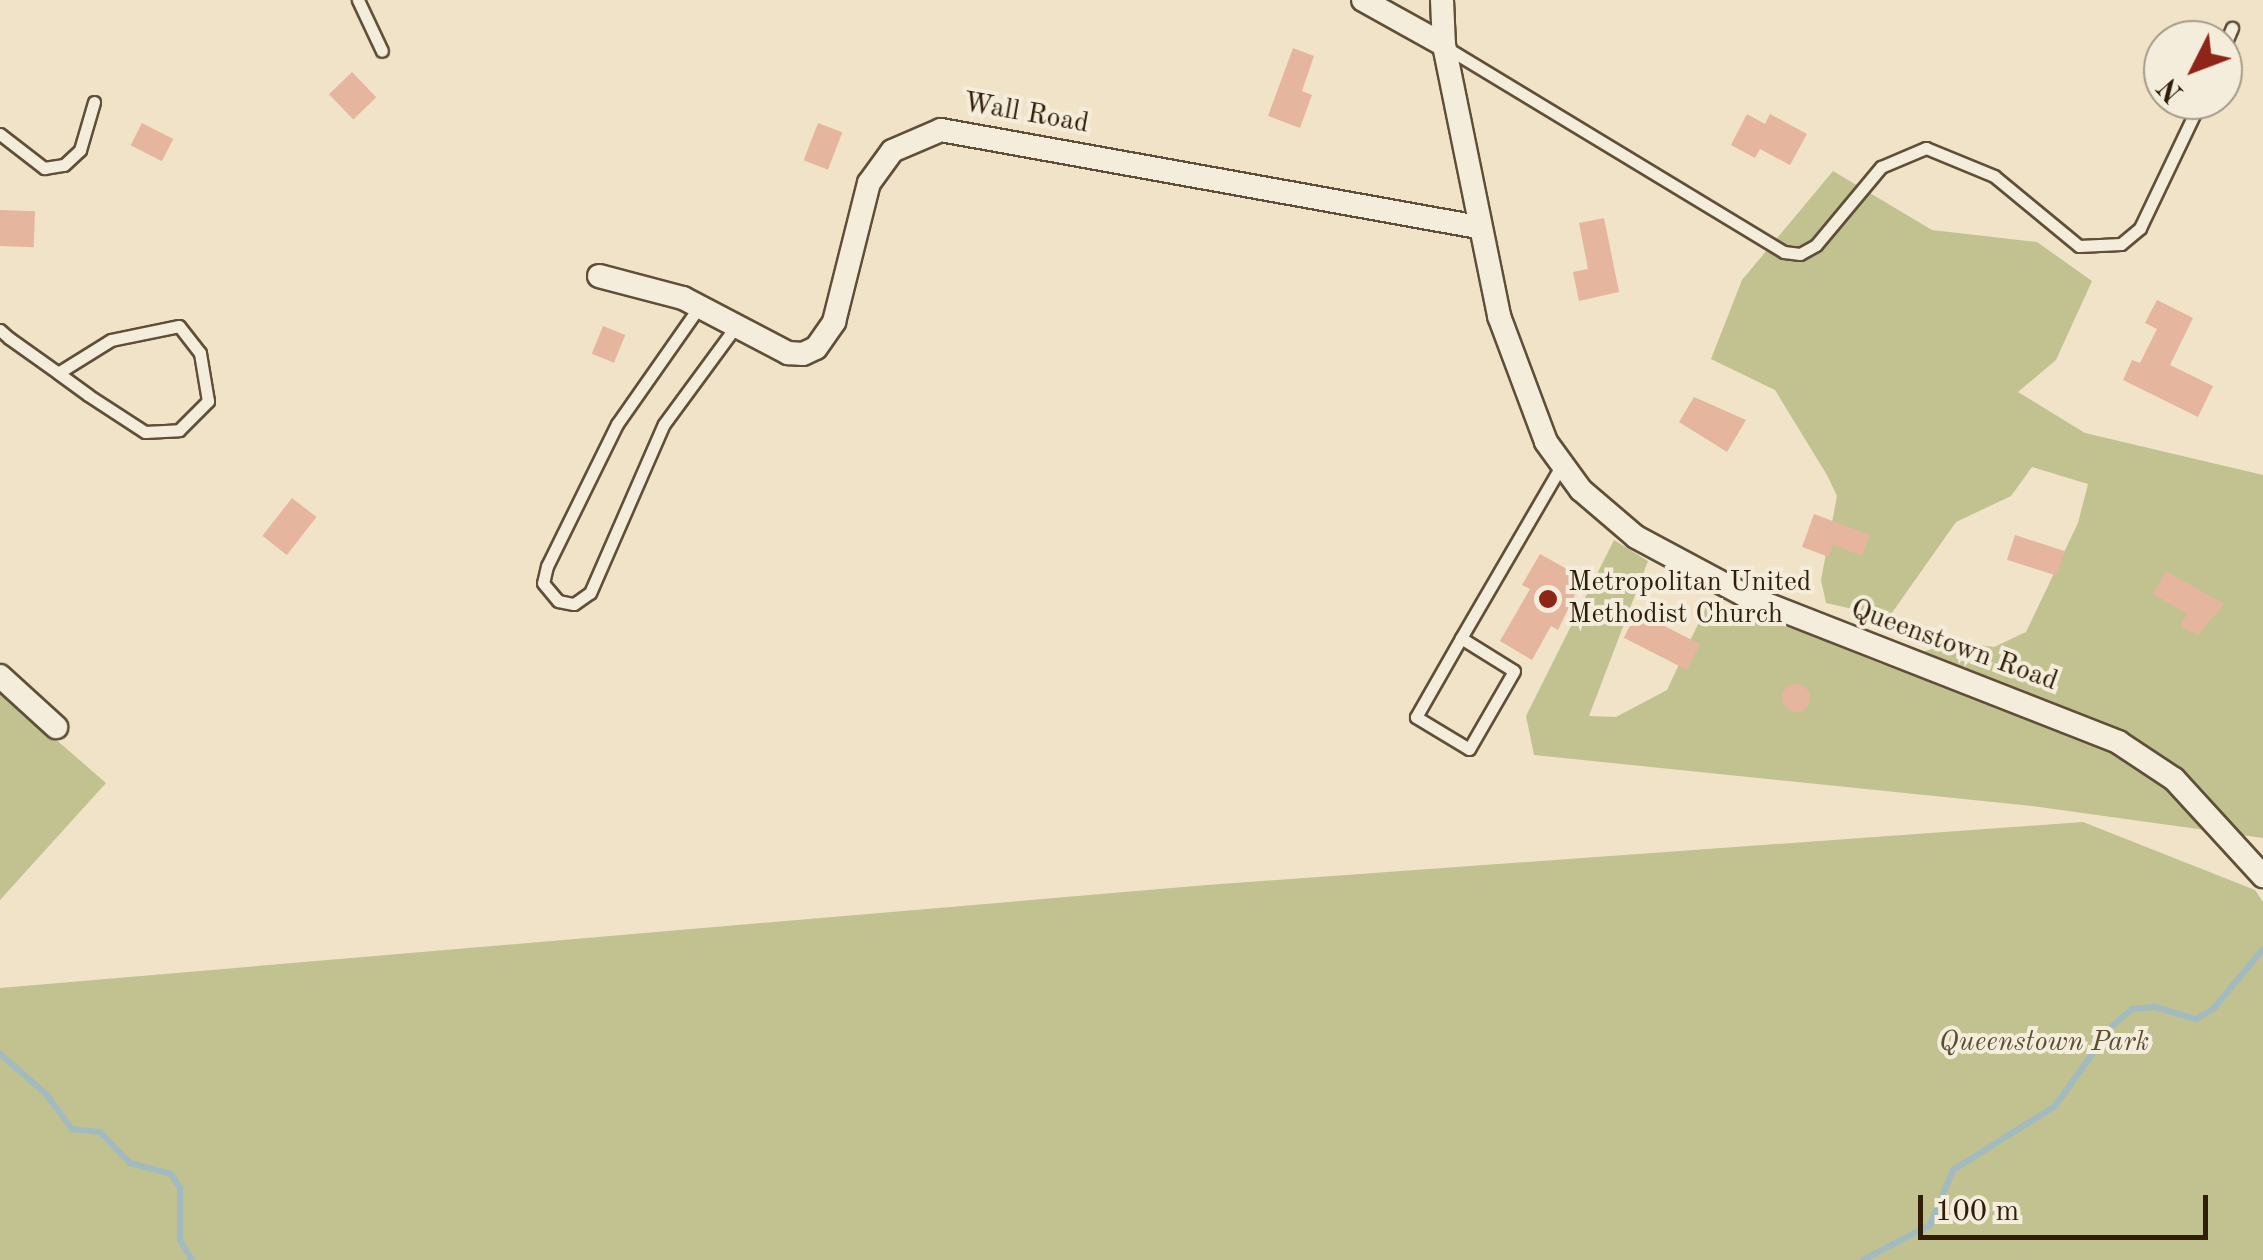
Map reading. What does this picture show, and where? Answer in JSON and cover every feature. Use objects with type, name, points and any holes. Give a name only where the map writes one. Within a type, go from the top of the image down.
[{"type":"street","points":[[1363,0],[1444,46]]},
{"type":"street","name":"Queenstown Road","points":[[1442,0],[1444,46],[1478,227],[1518,375],[1561,466],[1604,512],[1700,574],[1814,626],[2118,742],[2174,779],[2263,876]]},
{"type":"street","name":"Wall Road","points":[[599,276],[699,306],[788,353],[816,348],[834,322],[869,182],[892,151],[941,130],[1478,227]]},
{"type":"street","points":[[0,676],[56,727]]},
{"type":"lane","points":[[358,0],[382,51]]},
{"type":"lane","points":[[1444,46],[1784,252],[1800,254],[1816,245],[1881,167],[1926,148],[1994,176],[2078,246],[2121,244],[2140,228],[2191,120]]},
{"type":"lane","points":[[0,134],[44,168],[64,166],[80,150],[94,102]]},
{"type":"lane","points":[[699,306],[617,424],[547,566],[543,583],[558,601],[574,604],[590,594],[664,424],[736,326]]},
{"type":"lane","points":[[0,330],[58,374],[145,432],[179,430],[208,401],[200,353],[179,326],[151,327],[111,340],[58,374]]},
{"type":"lane","points":[[1461,638],[1514,671],[1468,749],[1416,717],[1461,638],[1561,466]]},
{"type":"green space","points":[[1833,171],[1932,230],[2037,242],[2092,281],[2056,360],[2018,392],[2085,433],[2263,475],[2263,838],[2032,806],[1534,755],[1526,716],[1614,540],[1648,561],[1589,716],[1616,717],[1667,690],[1707,605],[1811,634],[1881,664],[1956,642],[1994,647],[2026,632],[2078,523],[2088,484],[2032,467],[2011,496],[1956,522],[1889,617],[1826,603],[1821,580],[1837,496],[1775,390],[1711,359],[1742,280]]},
{"type":"green space","points":[[0,691],[106,783],[0,900]]},
{"type":"green space","name":"Queenstown Park","points":[[2083,822],[2255,890],[2263,902],[2263,1260],[0,1260],[0,988],[1207,885]]},
{"type":"building","points":[[1293,48],[1314,56],[1302,91],[1312,95],[1300,128],[1268,116]]},
{"type":"building","points":[[352,72],[376,97],[353,119],[329,94]]},
{"type":"building","points":[[1747,114],[1765,124],[1770,114],[1807,134],[1790,165],[1760,149],[1755,158],[1731,145]]},
{"type":"building","points":[[142,123],[173,139],[162,161],[131,145]]},
{"type":"building","points":[[818,123],[842,132],[828,170],[804,160]]},
{"type":"building","points":[[0,210],[35,211],[34,247],[0,246]]},
{"type":"building","points":[[1604,218],[1619,292],[1579,301],[1573,272],[1588,269],[1579,223]]},
{"type":"building","points":[[2157,300],[2193,318],[2170,365],[2213,386],[2198,417],[2123,380],[2132,360],[2140,363],[2157,329],[2145,323]]},
{"type":"building","points":[[603,326],[625,335],[614,363],[592,354]]},
{"type":"building","points":[[1694,397],[1746,420],[1727,452],[1679,422]]},
{"type":"building","points":[[292,498],[316,517],[287,555],[262,536]]},
{"type":"building","points":[[1814,514],[1870,535],[1862,556],[1833,545],[1829,557],[1802,547]]},
{"type":"building","points":[[2015,535],[2064,551],[2056,576],[2007,560]]},
{"type":"building","name":"Metropolitan United Methodist Church","points":[[1540,554],[1583,578],[1558,630],[1551,626],[1532,660],[1500,641],[1530,589],[1522,585]]},
{"type":"building","points":[[2166,571],[2224,604],[2198,635],[2180,626],[2187,614],[2153,594]]},
{"type":"building","points":[[1637,612],[1700,644],[1687,670],[1624,638]]},
{"type":"building","points":[[1796,684],[1806,688],[1810,698],[1806,708],[1796,712],[1786,708],[1782,698],[1786,688]]},
{"type":"waterway","points":[[1863,1260],[1930,1225],[1953,1170],[2055,1106],[2112,1026],[2132,1009],[2155,1007],[2196,1019],[2213,1009],[2263,949]]},
{"type":"waterway","points":[[0,1054],[46,1094],[72,1129],[100,1132],[130,1163],[171,1174],[180,1188],[180,1240],[192,1260]]},
{"type":"place","name":"Metropolitan United Methodist Church","points":[[1548,599]]}]
